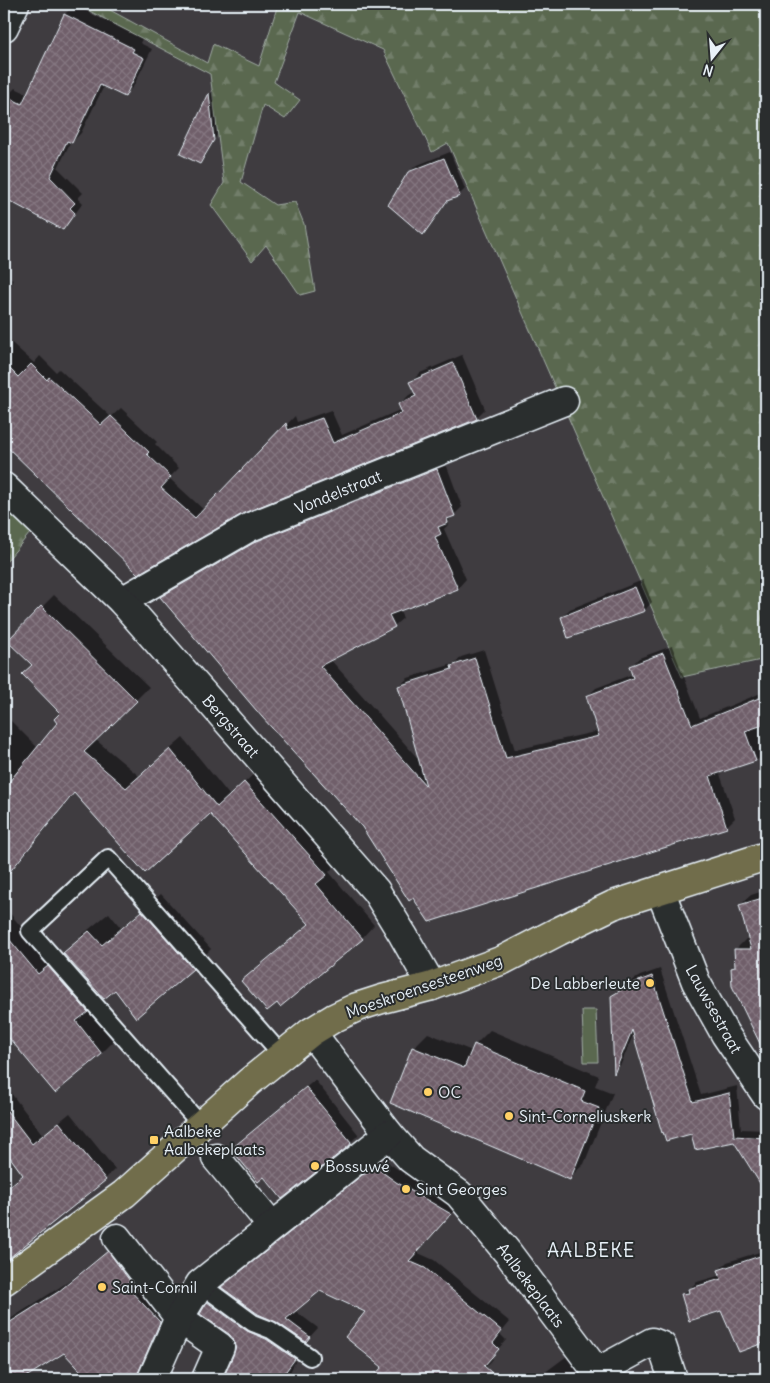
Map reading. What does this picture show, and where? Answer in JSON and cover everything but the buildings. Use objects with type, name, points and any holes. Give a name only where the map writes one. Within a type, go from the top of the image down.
[{"type":"main road","name":"Moeskroensesteenweg","points":[[4,1281],[124,1194],[282,1055],[334,1018],[357,1007],[432,986],[503,960],[613,905],[766,856]]},
{"type":"street","points":[[4,27],[15,4]]},
{"type":"street","name":"Vondelstraat","points":[[122,601],[250,527],[564,401]]},
{"type":"street","name":"Bergstraat","points":[[4,487],[122,601],[376,891],[404,935],[432,986]]},
{"type":"street","name":"Lauwsestraat","points":[[660,890],[696,982],[724,1034],[766,1094]]},
{"type":"street","name":"Aalbekeplaats","points":[[312,1032],[389,1134],[411,1159],[459,1194],[508,1253],[596,1372],[652,1342],[662,1346],[671,1375]]},
{"type":"street","points":[[152,1379],[194,1284],[389,1134]]},
{"type":"street","points":[[216,1158],[268,1221]]},
{"type":"street","points":[[118,1235],[179,1318],[220,1347],[206,1379]]},
{"type":"street","points":[[142,1257],[158,1277],[179,1286],[194,1284]]},
{"type":"lane","points":[[201,1125],[30,931],[108,858],[282,1055]]},
{"type":"lane","points":[[194,1284],[253,1323],[271,1330],[310,1357]]},
{"type":"green space","points":[[76,4],[99,4],[207,63],[213,44],[259,66],[278,4],[766,4],[766,659],[682,677],[448,143],[432,152],[383,50],[300,12],[274,82],[300,100],[285,119],[263,105],[241,182],[275,205],[295,202],[304,224],[315,291],[300,295],[266,245],[252,261],[211,205],[224,183],[210,74]]},
{"type":"green space","points":[[4,508],[30,533],[5,563],[4,563]]},
{"type":"green space","points":[[582,1010],[596,1010],[598,1062],[584,1062]]},
{"type":"place","name":"De Labberleute","points":[[650,983]]},
{"type":"place","name":"OC","points":[[428,1092]]},
{"type":"place","name":"Sint-Corneliuskerk","points":[[509,1116]]},
{"type":"place","name":"Aalbeke Aalbekeplaats","points":[[154,1140]]},
{"type":"place","name":"Bossuwé","points":[[315,1166]]},
{"type":"place","name":"Sint Georges","points":[[406,1189]]},
{"type":"place","name":"Saint-Cornil","points":[[102,1287]]},
{"type":"district","name":"AALBEKE","points":[[591,1250]]}]
